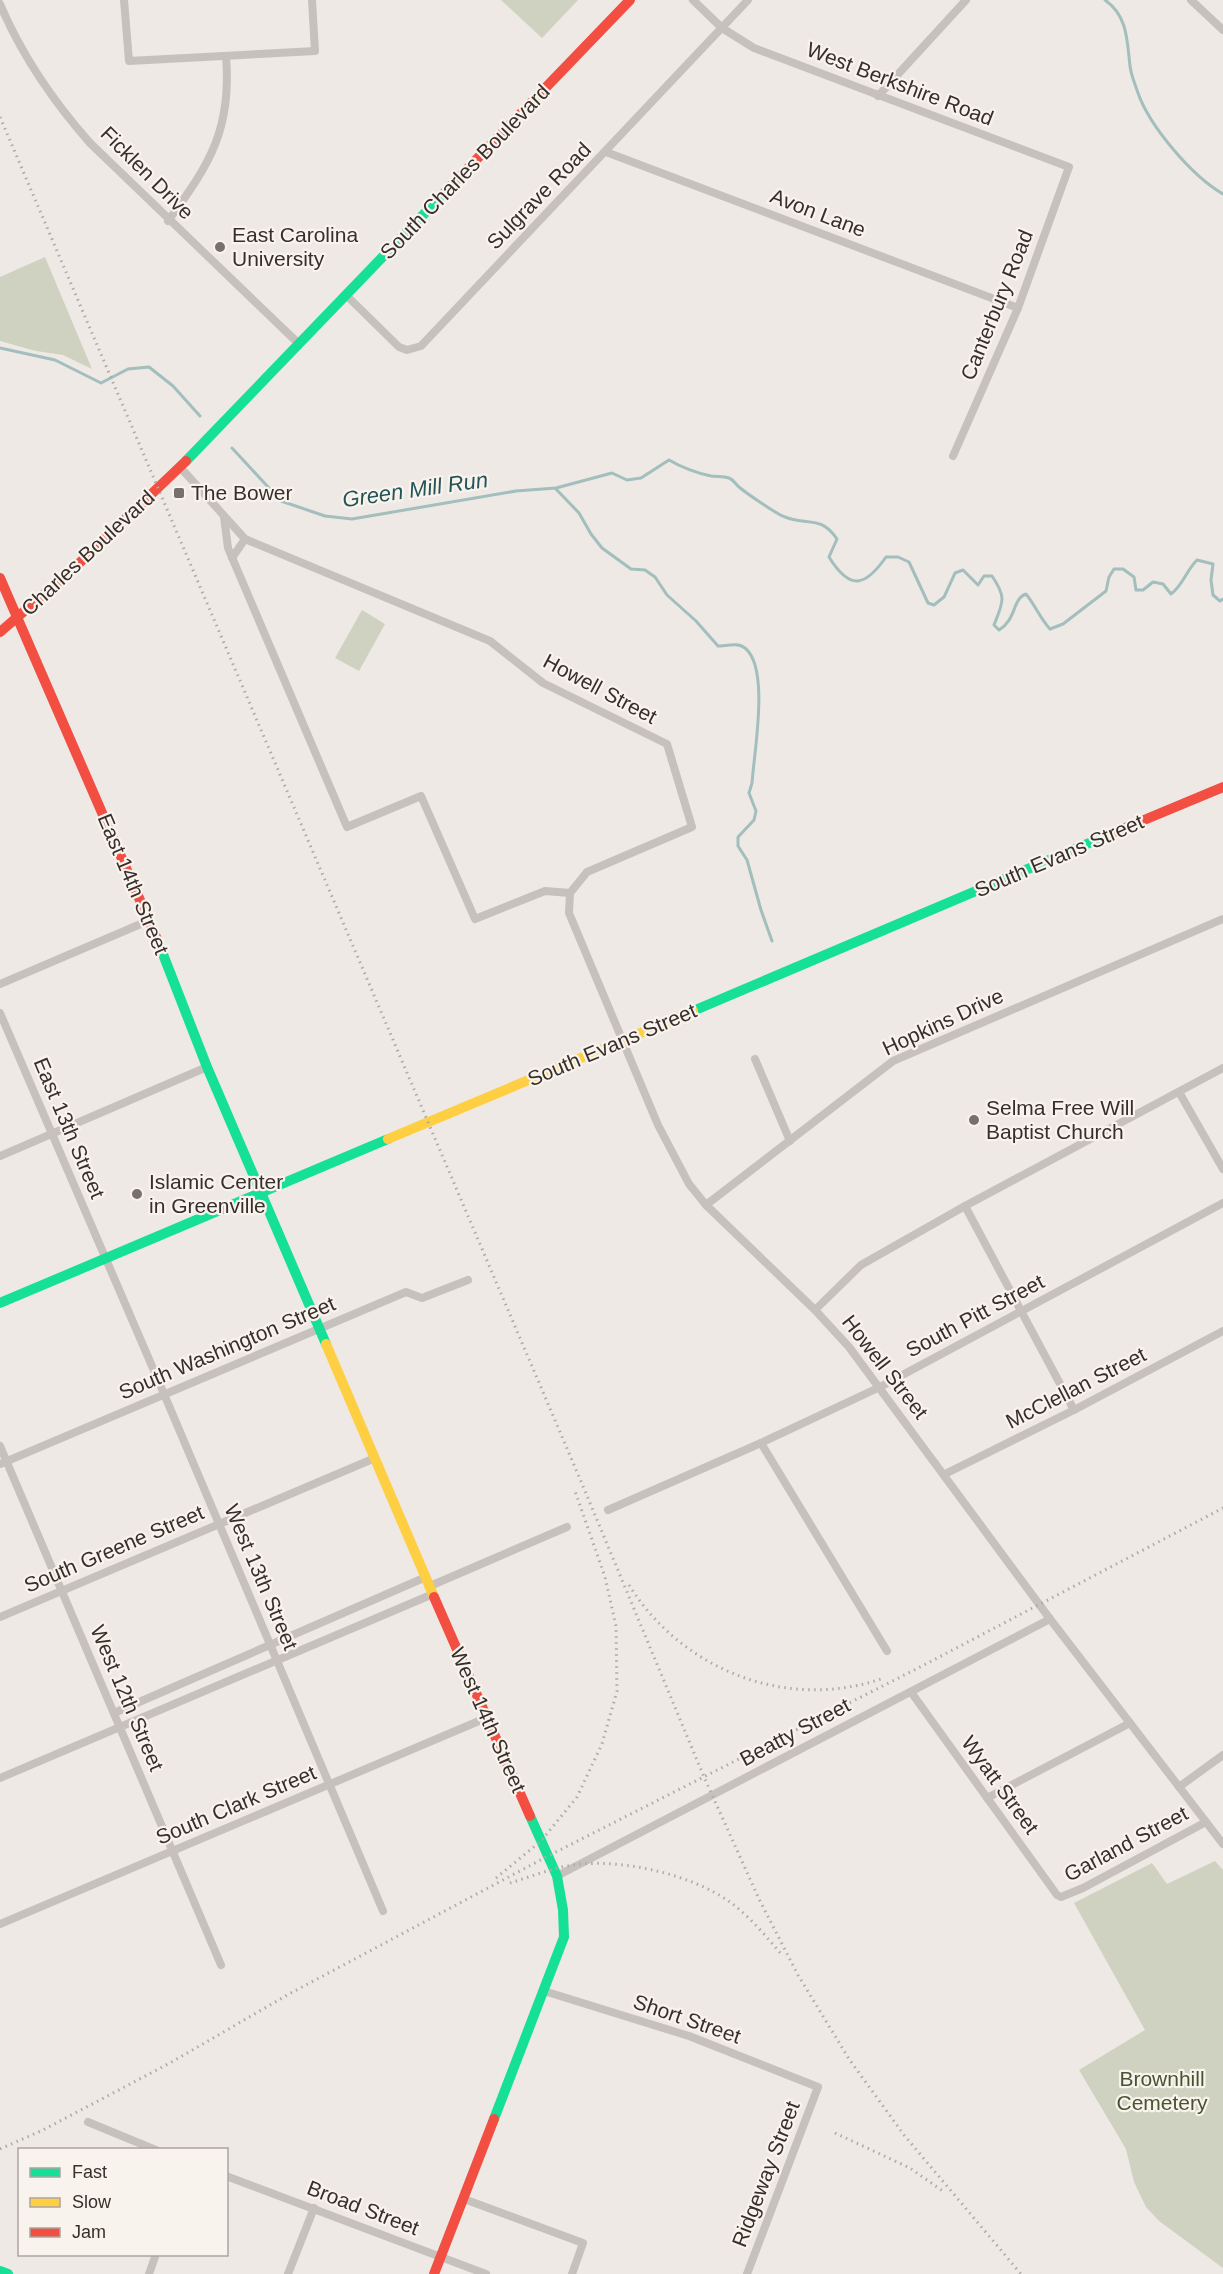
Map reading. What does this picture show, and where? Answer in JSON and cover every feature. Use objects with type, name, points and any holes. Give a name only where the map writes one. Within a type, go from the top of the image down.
[{"type":"main road","name":"South Charles Boulevard","points":[[299,344],[630,0]]},
{"type":"main road","name":"Charles Boulevard","points":[[0,632],[78,564],[180,467],[299,344]]},
{"type":"main road","name":"East 14th Street","points":[[0,578],[150,920],[207,1067],[262,1192]]},
{"type":"main road","name":"South Evans Street","points":[[0,1303],[1223,787]]},
{"type":"main road","name":"West 14th Street","points":[[262,1192],[486,1718],[557,1876],[564,1937],[434,2274]]},
{"type":"main road","points":[[0,2271],[8,2274]]},
{"type":"street","points":[[124,0],[129,61],[315,51],[312,0]]},
{"type":"street","name":"West Berkshire Road","points":[[693,0],[722,28],[754,48],[1069,167]]},
{"type":"street","name":"Sulgrave Road","points":[[346,296],[399,347],[407,350],[421,346],[748,0]]},
{"type":"street","points":[[878,96],[966,0]]},
{"type":"street","points":[[1191,0],[1223,30]]},
{"type":"street","name":"Ficklen Drive","points":[[0,4],[27,59],[61,109],[103,158],[299,344]]},
{"type":"street","points":[[168,220],[198,178],[219,135],[226,105],[226,56]]},
{"type":"street","name":"Avon Lane","points":[[606,152],[1018,308]]},
{"type":"street","name":"Canterbury Road","points":[[953,456],[1018,308],[1069,167]]},
{"type":"street","name":"Howell Street","points":[[180,467],[245,539],[490,641],[543,683],[667,744],[692,827],[586,872],[570,893],[569,913],[674,1159],[689,1184],[706,1205],[815,1310],[849,1347],[1050,1619],[1223,1844]]},
{"type":"street","points":[[224,517],[228,548],[347,827],[421,796],[475,919],[545,891],[570,893]]},
{"type":"street","points":[[232,558],[245,539]]},
{"type":"street","name":"Hopkins Drive","points":[[706,1205],[893,1061],[1223,919]]},
{"type":"street","points":[[0,984],[150,920]]},
{"type":"street","name":"East 13th Street","points":[[0,1013],[105,1258]]},
{"type":"street","points":[[755,1059],[790,1141]]},
{"type":"street","points":[[0,1156],[207,1067]]},
{"type":"street","points":[[815,1310],[861,1265],[965,1206],[1223,1068]]},
{"type":"street","points":[[1179,1092],[1223,1169]]},
{"type":"street","name":"South Pitt Street","points":[[608,1510],[761,1443],[880,1387],[1223,1203]]},
{"type":"street","points":[[965,1206],[1074,1410]]},
{"type":"street","name":"West 13th Street","points":[[105,1258],[383,1911]]},
{"type":"street","name":"South Washington Street","points":[[3,1462],[406,1292],[422,1298],[468,1280]]},
{"type":"street","name":"McClellan Street","points":[[945,1474],[1074,1410],[1223,1331]]},
{"type":"street","points":[[761,1443],[886,1651]]},
{"type":"street","name":"West 12th Street","points":[[0,1446],[3,1462],[62,1590],[221,1965]]},
{"type":"street","name":"South Greene Street","points":[[0,1617],[375,1458]]},
{"type":"street","points":[[0,1778],[277,1660],[430,1586],[567,1527]]},
{"type":"street","points":[[114,1713],[270,1645],[430,1586]]},
{"type":"street","name":"Beatty Street","points":[[557,1876],[1050,1619]]},
{"type":"street","name":"Wyatt Street","points":[[912,1692],[1061,1897]]},
{"type":"street","name":"South Clark Street","points":[[0,1924],[486,1718]]},
{"type":"street","points":[[987,1798],[1130,1723]]},
{"type":"street","name":"Garland Street","points":[[1179,1787],[1223,1755]]},
{"type":"street","name":"Garland Street","points":[[1061,1897],[1083,1888],[1206,1822]]},
{"type":"street","name":"Short Street","points":[[544,1991],[689,2036],[818,2087]]},
{"type":"street","name":"Ridgeway Street","points":[[747,2274],[818,2087]]},
{"type":"street","points":[[88,2122],[151,2148]]},
{"type":"street","name":"Broad Street","points":[[228,2177],[486,2274]]},
{"type":"street","points":[[464,2199],[584,2243],[572,2274]]},
{"type":"street","points":[[288,2274],[314,2208]]},
{"type":"street","points":[[149,2274],[155,2256]]},
{"type":"green space","points":[[501,0],[578,0],[542,38]]},
{"type":"green space","points":[[45,257],[92,369],[63,355],[36,351],[0,341],[0,277]]},
{"type":"green space","points":[[362,610],[385,624],[359,671],[335,658]]},
{"type":"green space","name":"Brownhill Cemetery","points":[[1215,1861],[1223,1870],[1223,2268],[1159,2221],[1146,2207],[1134,2182],[1126,2149],[1079,2070],[1145,2030],[1074,1903],[1152,1863],[1167,1884]]},
{"type":"waterway","points":[[1105,0],[1113,6],[1122,21],[1127,38],[1132,76],[1152,121],[1173,150],[1198,175],[1223,194]]},
{"type":"waterway","name":"Green Mill Run","points":[[0,348],[55,360],[101,383],[128,369],[149,367],[173,386],[200,416]]},
{"type":"waterway","name":"Green Mill Run","points":[[232,448],[281,501],[325,516],[352,519],[516,491],[556,488],[612,473],[627,480],[641,478],[669,460],[700,473],[729,478],[748,494],[781,515],[793,520],[814,522],[825,527],[837,539],[829,557],[844,576],[851,580],[864,579],[886,557],[898,557],[909,562],[928,603],[934,605],[944,597],[955,573],[963,570],[978,585],[984,576],[992,576],[1002,595],[994,625],[999,630],[1009,620],[1018,600],[1026,594],[1050,629],[1063,624],[1106,591],[1109,577],[1114,569],[1123,569],[1134,577],[1136,590],[1143,590],[1153,582],[1163,584],[1171,594],[1197,560],[1213,564],[1211,580],[1213,595],[1220,601],[1223,599]]},
{"type":"waterway","name":"Green Mill Run","points":[[556,489],[579,513],[602,548],[631,569],[645,570],[655,577],[667,595],[696,621],[718,646],[742,646],[753,658],[757,673],[759,711],[749,793],[756,811],[754,820],[738,837],[738,846],[747,860],[772,941]]},
{"type":"railway","points":[[0,117],[580,1479],[704,1777],[759,1899],[798,1975],[849,2059],[904,2135],[1021,2274]]},
{"type":"railway","points":[[496,1878],[541,1841],[577,1797],[602,1744],[617,1691],[616,1626],[605,1577],[575,1491]]},
{"type":"railway","points":[[0,2149],[43,2130],[170,2063],[289,1994],[548,1856],[924,1665],[1223,1508]]},
{"type":"railway","points":[[629,1585],[651,1615],[677,1640],[707,1661],[739,1676],[773,1686],[809,1690],[845,1688],[881,1679]]},
{"type":"railway","points":[[510,1883],[554,1869],[581,1864],[618,1864],[658,1871],[697,1884],[730,1902],[751,1920],[781,1954]]},
{"type":"railway","points":[[835,2133],[910,2168],[944,2192]]},
{"type":"traffic: fast","points":[[186,461],[449,188]]},
{"type":"traffic: fast","points":[[693,1011],[1108,835]]},
{"type":"traffic: fast","points":[[159,944],[207,1067],[326,1344]]},
{"type":"traffic: fast","points":[[0,1303],[388,1139]]},
{"type":"traffic: fast","points":[[494,2119],[564,1937],[563,1910],[557,1876],[530,1816]]},
{"type":"traffic: fast","points":[[0,2271],[8,2274]]},
{"type":"traffic: slow","points":[[388,1139],[693,1011]]},
{"type":"traffic: slow","points":[[326,1344],[434,1597]]},
{"type":"traffic: jam","points":[[449,188],[630,0]]},
{"type":"traffic: jam","points":[[0,632],[72,570],[186,461]]},
{"type":"traffic: jam","points":[[0,578],[159,944]]},
{"type":"traffic: jam","points":[[1108,835],[1223,787]]},
{"type":"traffic: jam","points":[[434,1597],[530,1816]]},
{"type":"traffic: jam","points":[[434,2274],[494,2119]]},
{"type":"place","name":"East Carolina University","points":[[220,247]]},
{"type":"place","name":"The Bower","points":[[179,493]]},
{"type":"place","name":"Selma Free Will Baptist Church","points":[[974,1120]]},
{"type":"place","name":"Islamic Center in Greenville","points":[[137,1194]]}]
